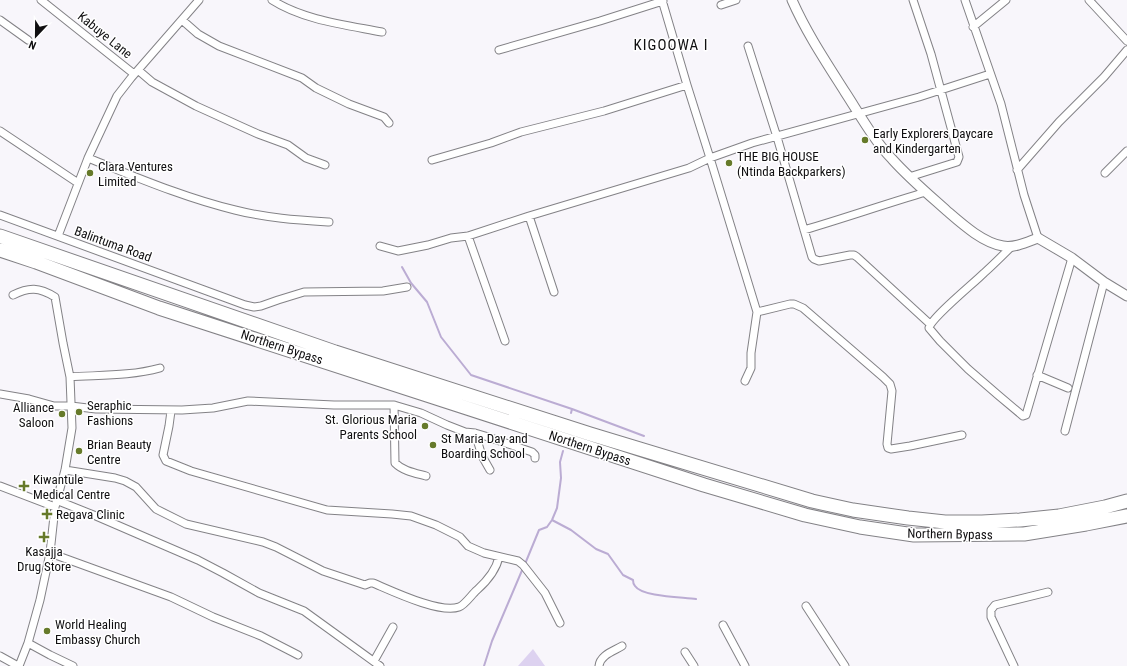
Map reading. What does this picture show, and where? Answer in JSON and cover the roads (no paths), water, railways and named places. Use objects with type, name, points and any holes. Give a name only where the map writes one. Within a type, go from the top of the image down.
[{"type":"highway","name":"Northern Bypass","points":[[0,236],[342,354],[590,434],[812,501],[853,510],[945,522],[982,522],[1059,516],[1127,501]]},
{"type":"highway","name":"Northern Bypass","points":[[0,250],[159,308],[704,486],[805,515],[860,527],[914,535],[1024,534],[1127,516]]},
{"type":"street","name":"Kabuye Lane","points":[[41,0],[136,72],[152,82],[196,106],[258,134],[288,145],[306,158],[325,165]]},
{"type":"street","name":"Balintuma Road","points":[[199,0],[117,96],[88,158],[58,236],[254,307],[304,292],[383,291],[407,287]]},
{"type":"street","points":[[272,0],[282,6],[318,19],[382,32]]},
{"type":"street","points":[[721,5],[736,0]]},
{"type":"street","points":[[792,0],[799,17],[875,138],[909,177],[965,226],[994,243],[1011,247],[1038,238]]},
{"type":"street","points":[[909,177],[957,162],[959,159],[959,154],[931,54],[913,0]]},
{"type":"street","points":[[964,0],[1001,104],[1024,195],[1038,238],[1072,258],[1104,282],[1127,296]]},
{"type":"street","points":[[973,27],[1006,0]]},
{"type":"street","points":[[1090,0],[1127,42]]},
{"type":"street","points":[[499,50],[600,21],[662,1],[757,312],[751,368],[745,381]]},
{"type":"street","points":[[0,20],[28,40]]},
{"type":"street","points":[[182,20],[198,34],[219,46],[302,78],[316,88],[349,104],[384,116],[389,123]]},
{"type":"street","points":[[748,46],[777,136],[812,257],[819,261],[850,255],[857,257],[930,324]]},
{"type":"street","points":[[1018,170],[1059,122],[1104,77],[1127,50]]},
{"type":"street","points":[[380,246],[398,251],[428,245],[451,238],[468,236],[529,216],[665,176],[752,143],[919,97],[990,74]]},
{"type":"street","points":[[432,160],[491,143],[521,132],[604,111],[687,85]]},
{"type":"street","points":[[0,131],[78,183]]},
{"type":"street","points":[[1105,173],[1127,151]]},
{"type":"street","points":[[88,158],[194,198],[236,210],[282,218],[329,222]]},
{"type":"street","points":[[804,230],[926,192]]},
{"type":"street","points":[[0,215],[58,236]]},
{"type":"street","points":[[529,216],[554,292]]},
{"type":"street","points":[[468,236],[505,341]]},
{"type":"street","points":[[1011,247],[930,324],[929,328],[940,341],[1022,416],[1026,415],[1072,258]]},
{"type":"street","points":[[1065,431],[1104,282]]},
{"type":"street","points":[[0,656],[18,666],[28,643],[40,600],[50,553],[55,504],[65,470],[72,428],[70,377],[55,297],[46,292],[34,289],[24,290],[13,295]]},
{"type":"street","points":[[757,312],[790,304],[803,308],[890,384],[892,391],[887,444],[888,448],[891,449],[910,446],[962,435]]},
{"type":"street","points":[[70,377],[128,373],[160,368]]},
{"type":"street","points":[[1037,375],[1068,388]]},
{"type":"street","points":[[0,394],[29,399],[54,406],[71,406],[96,409],[171,411],[213,408],[248,401],[334,405],[394,405],[420,412],[464,432],[475,433],[532,452],[535,455],[535,458]]},
{"type":"street","points":[[394,405],[395,463],[405,470],[426,476]]},
{"type":"street","points":[[171,411],[163,455],[166,461],[191,471],[328,510],[374,512],[411,516],[436,525],[460,537],[468,546],[484,553],[518,561],[523,564],[545,593],[560,623]]},
{"type":"street","points":[[475,433],[482,456],[490,470]]},
{"type":"street","points":[[65,470],[125,481],[136,487],[156,509],[186,524],[263,542],[323,571],[365,585],[370,583],[438,608],[459,607],[462,605],[485,582],[497,566],[499,557]]},
{"type":"street","points":[[0,486],[96,516],[198,560],[223,572],[259,593],[304,611],[377,664],[393,627]]},
{"type":"street","points":[[50,553],[178,600],[213,617],[260,636],[298,655]]},
{"type":"street","points":[[1014,666],[991,617],[991,610],[995,605],[1048,592]]},
{"type":"street","points":[[806,606],[845,666]]},
{"type":"street","points":[[723,624],[745,666]]},
{"type":"street","points":[[28,643],[73,666]]},
{"type":"street","points":[[599,666],[601,659],[622,646]]},
{"type":"street","points":[[685,652],[694,666]]},
{"type":"waterway","points":[[402,267],[411,283],[427,302],[441,337],[471,375],[572,409],[644,436]]},
{"type":"waterway","points":[[571,413],[572,409]]},
{"type":"waterway","points":[[525,564],[539,530],[547,527],[557,508],[561,478],[560,462],[563,451]]},
{"type":"waterway","points":[[552,520],[571,530],[596,549],[608,554],[623,575],[633,580],[633,583],[639,590],[664,596],[696,599]]},
{"type":"waterway","points":[[484,666],[492,641],[523,568]]},
{"type":"place","name":"Early Explorers Daycare and Kindergarten","points":[[865,140]]},
{"type":"place","name":"THE BIG HOUSE (Ntinda Backparkers)","points":[[729,163]]},
{"type":"place","name":"Clara Ventures Limited","points":[[90,173]]},
{"type":"place","name":"Seraphic Fashions","points":[[79,412]]},
{"type":"place","name":"Alliance Saloon","points":[[62,414]]},
{"type":"place","name":"St. Glorious Maria Parents School","points":[[425,426]]},
{"type":"place","name":"St Maria Day and Boarding School","points":[[433,445]]},
{"type":"place","name":"Brian Beauty Centre","points":[[79,451]]},
{"type":"place","name":"Kiwantule Medical Centre","points":[[24,486]]},
{"type":"place","name":"Regava Clinic","points":[[47,514]]},
{"type":"place","name":"Kasajja Drug Store","points":[[44,537]]},
{"type":"place","name":"World Healing Embassy Church","points":[[47,631]]},
{"type":"district","name":"KIGOOWA I","points":[[671,45]]}]
